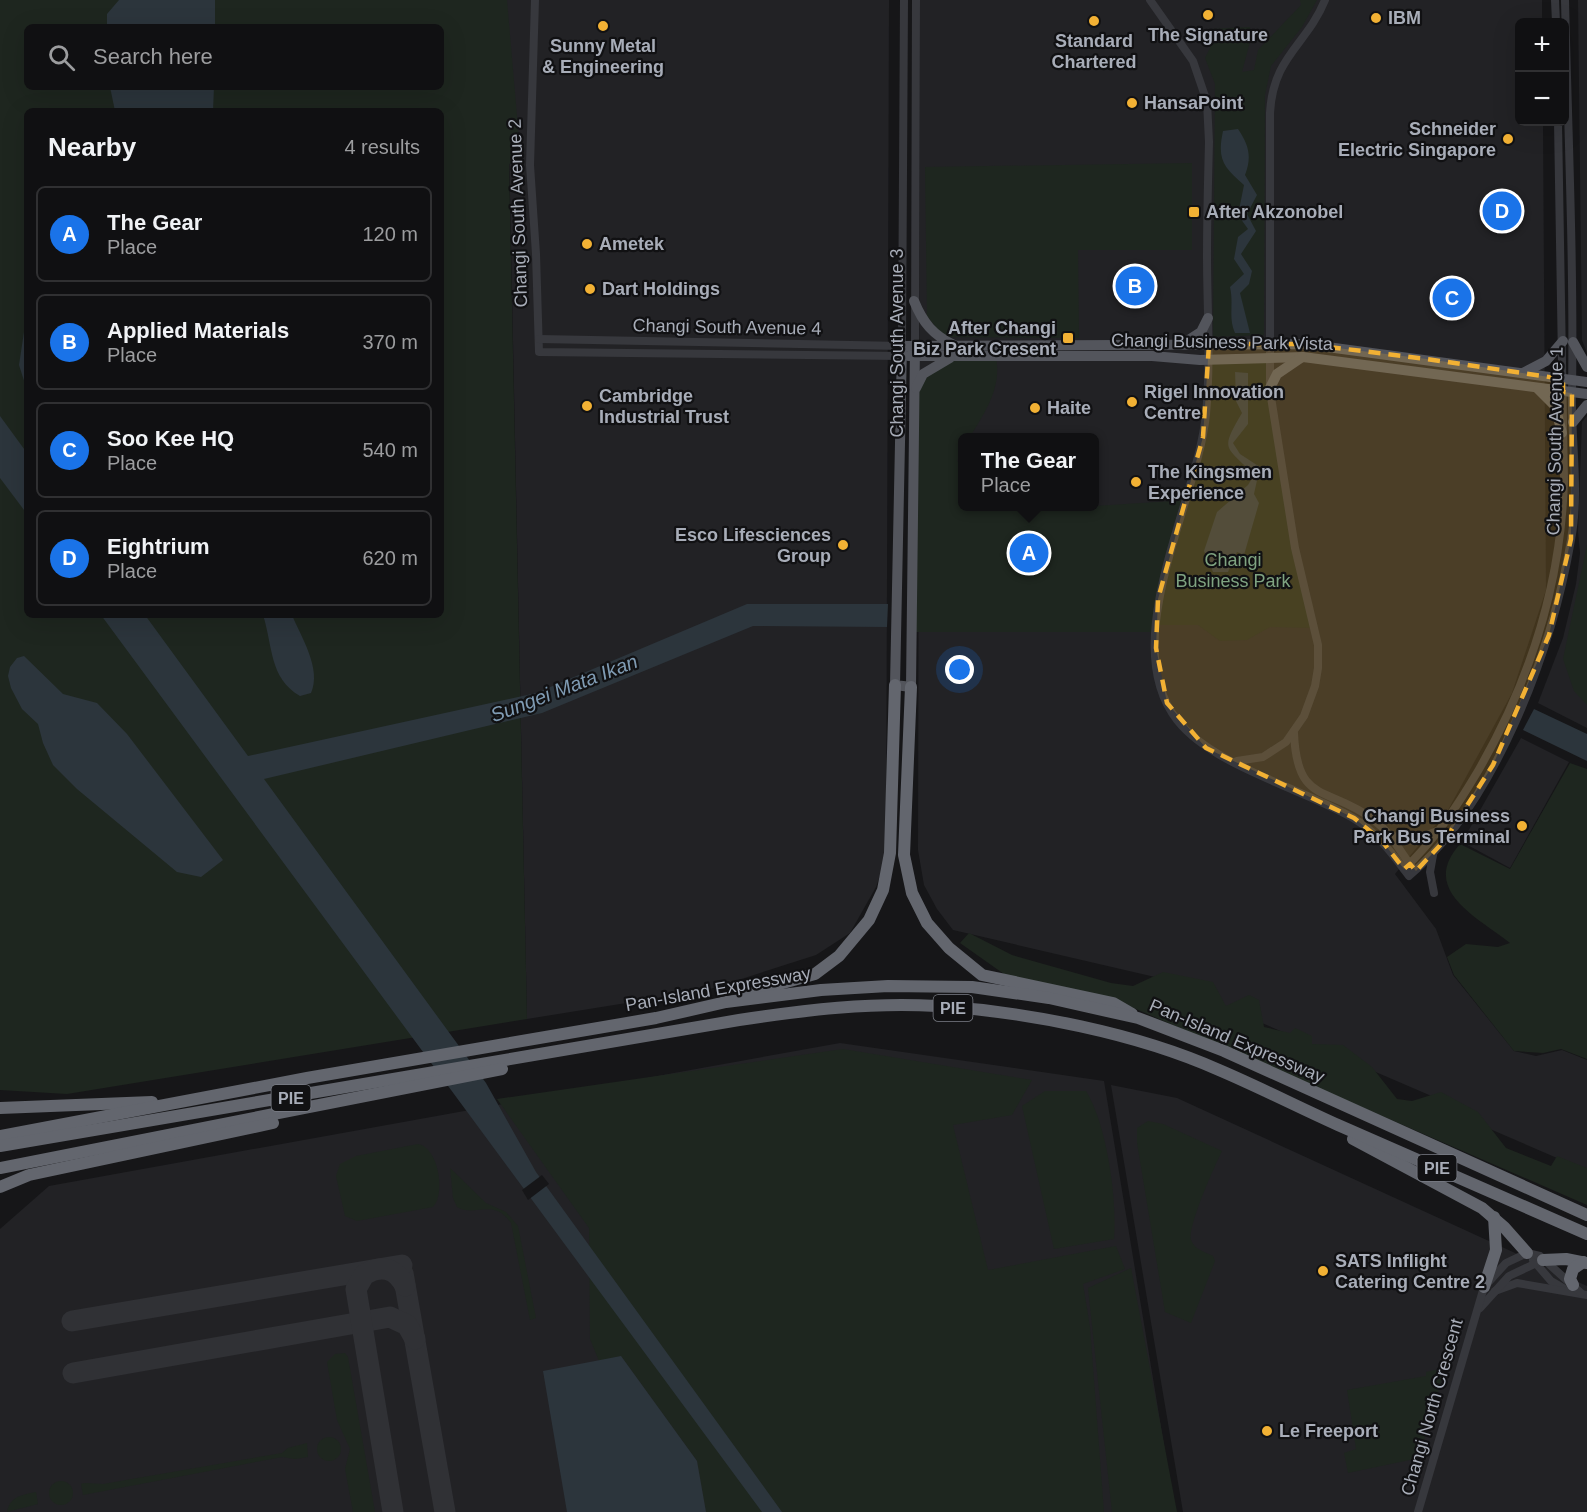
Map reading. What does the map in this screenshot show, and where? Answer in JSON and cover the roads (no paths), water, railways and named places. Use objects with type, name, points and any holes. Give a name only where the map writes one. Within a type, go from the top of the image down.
[{"type":"highway","points":[[726,1002],[741,994],[815,974],[839,956],[869,920],[883,890],[890,853],[895,685]]},
{"type":"highway","points":[[911,687],[904,855],[912,893],[927,923],[949,948],[982,975],[1113,1003],[1124,1007],[1138,1018]]},
{"type":"highway","name":"Pan-Island Expressway","points":[[213,1095],[656,1018],[726,1002],[821,990],[888,986],[972,987],[1049,998],[1138,1018],[1224,1051],[1587,1215]]},
{"type":"highway","name":"Pan-Island Expressway","points":[[434,1078],[788,1013],[862,1005],[938,1006],[1038,1019],[1116,1037],[1218,1069],[1287,1102],[1587,1234]]},
{"type":"highway","points":[[0,1186],[29,1175],[246,1131],[434,1078]]},
{"type":"highway","name":"PIE","points":[[0,1146],[434,1078]]},
{"type":"highway","points":[[0,1108],[111,1106],[213,1095]]},
{"type":"highway","name":"PIE","points":[[0,1136],[213,1095]]},
{"type":"highway","points":[[0,1168],[349,1101]]},
{"type":"highway","points":[[1287,1102],[1494,1217],[1535,1259],[1585,1262]]},
{"type":"highway","points":[[1489,1289],[1496,1250],[1494,1217]]},
{"type":"highway","points":[[1578,1292],[1570,1279],[1573,1269],[1585,1262]]},
{"type":"main road","points":[[914,301],[925,324],[932,332],[957,346]]},
{"type":"main road","points":[[1181,345],[1196,338],[1208,318]]},
{"type":"main road","points":[[1523,373],[1544,363],[1568,341],[1587,367]]},
{"type":"main road","name":"Changi Business Park Vista","points":[[914,351],[957,346],[1271,343],[1345,349],[1587,382]]},
{"type":"main road","name":"Changi South Avenue 4","points":[[902,351],[914,351]]},
{"type":"main road","name":"Changi South Avenue 3","points":[[895,685],[902,351]]},
{"type":"main road","name":"Changi South Avenue 3","points":[[911,687],[914,351]]},
{"type":"main road","name":"Changi Business Park Vista","points":[[914,351],[953,357],[1152,356],[1209,359],[1303,357],[1374,364],[1587,394]]},
{"type":"main road","points":[[914,396],[917,383],[923,374],[953,357]]},
{"type":"main road","points":[[1270,388],[1281,371],[1303,357]]},
{"type":"main road","points":[[1536,387],[1555,406],[1562,434]]},
{"type":"main road","points":[[1573,422],[1587,405]]},
{"type":"main road","points":[[895,685],[911,687]]},
{"type":"street","name":"Changi South Avenue 2","points":[[535,0],[530,165],[537,254],[539,352]]},
{"type":"street","name":"Changi South Avenue 3","points":[[902,351],[904,0]]},
{"type":"street","name":"Changi South Avenue 3","points":[[914,351],[916,0]]},
{"type":"street","points":[[1150,0],[1166,26],[1187,49],[1200,78],[1207,102],[1209,359],[1203,437],[1193,482],[1167,559],[1160,590],[1156,648],[1160,683],[1176,720],[1206,748],[1354,818],[1382,841],[1410,870]]},
{"type":"street","points":[[1233,761],[1263,758],[1286,742],[1304,716],[1315,686],[1318,645],[1295,548],[1270,388],[1271,101],[1287,55],[1311,26],[1325,0]]},
{"type":"street","name":"Changi South Avenue 1","points":[[1410,870],[1443,828],[1498,736],[1521,686],[1541,633],[1553,588],[1563,528],[1562,434],[1568,380],[1565,0]]},
{"type":"street","points":[[1555,1],[1556,18]]},
{"type":"street","name":"Changi South Avenue 1","points":[[1558,126],[1568,341]]},
{"type":"street","name":"Changi South Avenue 4","points":[[539,339],[902,351]]},
{"type":"street","name":"Changi South Avenue 4","points":[[539,352],[902,351]]},
{"type":"street","name":"Changi South Avenue 1","points":[[1410,870],[1433,854],[1466,811],[1493,765],[1523,702],[1549,635],[1571,539],[1575,490],[1573,422],[1567,392]]},
{"type":"street","points":[[1294,732],[1300,773],[1312,787],[1372,818],[1389,835],[1410,870]]},
{"type":"street","points":[[1389,835],[1413,841],[1443,828]]},
{"type":"street","points":[[1433,854],[1430,872],[1434,893]]},
{"type":"street","points":[[1489,1289],[1535,1259],[1578,1292]]},
{"type":"street","name":"Changi North Crescent","points":[[1418,1512],[1477,1310],[1506,1263],[1535,1259]]},
{"type":"street","points":[[1489,1289],[1517,1283],[1578,1292]]},
{"type":"water","points":[[119,0],[215,0],[215,24],[107,24],[107,14]]},
{"type":"water","points":[[111,90],[214,90],[213,108],[114,108]]},
{"type":"water","points":[[1238,129],[1245,140],[1248,151],[1245,175],[1257,195],[1247,214],[1256,231],[1241,254],[1252,271],[1249,284],[1240,293],[1250,333],[1235,333],[1230,287],[1244,274],[1234,259],[1238,237],[1248,229],[1238,215],[1244,185],[1231,173],[1221,156],[1223,131]]},
{"type":"water","points":[[24,332],[24,381],[19,365]]},
{"type":"water","points":[[1235,372],[1248,373],[1248,424],[1233,443],[1240,454],[1260,467],[1254,494],[1259,503],[1244,555],[1237,552],[1228,572],[1213,572],[1204,551],[1217,512],[1248,485],[1254,475],[1232,452],[1228,442],[1242,413],[1236,401]]},
{"type":"water","points":[[0,416],[24,449],[24,510],[0,478]]},
{"type":"water","name":"Sungei Mata Ikan","points":[[747,604],[888,604],[887,627],[753,626],[542,713],[264,779],[486,1083],[536,1172],[782,1512],[762,1512],[103,618],[147,618],[248,756],[536,693]]},
{"type":"water","points":[[264,618],[293,618],[312,664],[314,684],[311,693],[300,696],[283,680],[277,671]]},
{"type":"water","points":[[24,656],[63,694],[97,703],[127,734],[223,860],[201,877],[177,872],[77,789],[53,765],[43,743],[38,724],[22,709],[11,688],[8,676],[10,667],[17,658]]},
{"type":"water","points":[[1534,709],[1587,734],[1587,761],[1523,730]]},
{"type":"water","points":[[621,1356],[697,1461],[706,1512],[567,1512],[543,1371]]},
{"type":"place","name":"The Signature","points":[[1208,15]]},
{"type":"place","name":"IBM","points":[[1376,18]]},
{"type":"place","name":"Standard Chartered","points":[[1094,21]]},
{"type":"place","name":"Sunny Metal & Engineering","points":[[603,26]]},
{"type":"place","name":"HansaPoint","points":[[1132,103]]},
{"type":"place","name":"Schneider Electric Singapore","points":[[1508,139]]},
{"type":"place","name":"Eightrium","points":[[1502,211]]},
{"type":"place","name":"After Akzonobel","points":[[1194,212]]},
{"type":"place","name":"Ametek","points":[[587,244]]},
{"type":"place","name":"Applied Materials","points":[[1135,286]]},
{"type":"place","name":"Dart Holdings","points":[[590,289]]},
{"type":"place","name":"Soo Kee HQ","points":[[1452,298]]},
{"type":"place","name":"After Changi Biz Park Cresent","points":[[1068,338]]},
{"type":"place","name":"Rigel Innovation Centre","points":[[1132,402]]},
{"type":"place","name":"Cambridge Industrial Trust","points":[[587,406]]},
{"type":"place","name":"Haite","points":[[1035,408]]},
{"type":"place","name":"The Kingsmen Experience","points":[[1136,482]]},
{"type":"place","name":"Esco Lifesciences Group","points":[[843,545]]},
{"type":"place","name":"The Gear","points":[[1029,553]]},
{"type":"place","name":"Changi Business Park Bus Terminal","points":[[1522,826]]},
{"type":"place","name":"SATS Inflight Catering Centre 2","points":[[1323,1271]]},
{"type":"place","name":"Le Freeport","points":[[1267,1431]]},
{"type":"park label","name":"Changi Business Park","points":[[1233,570]]}]
